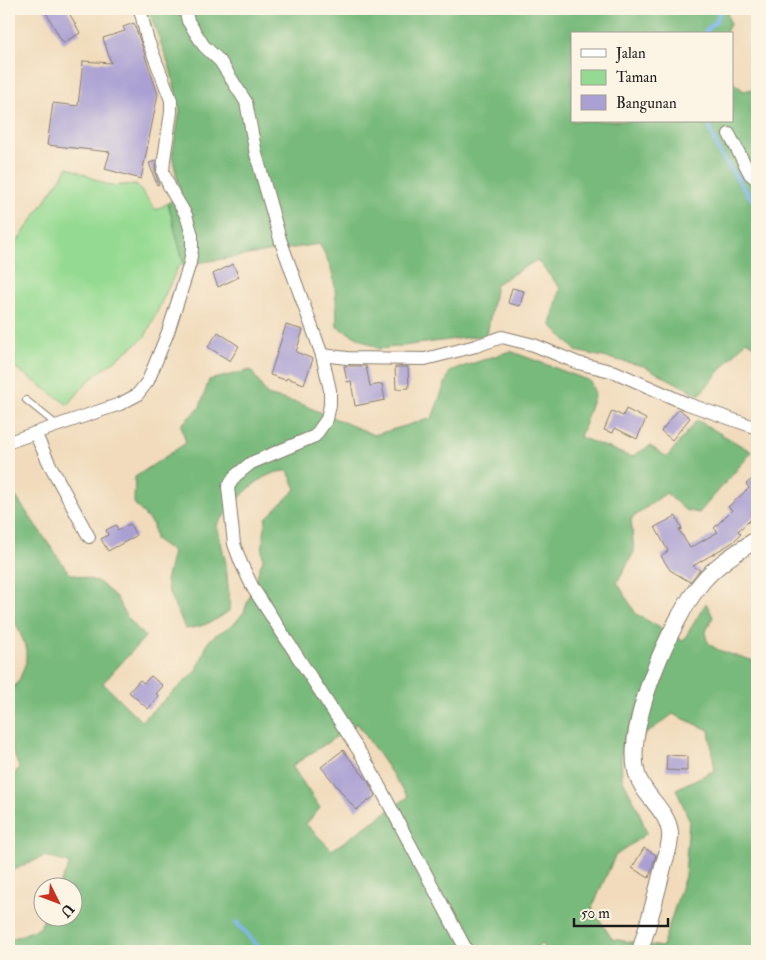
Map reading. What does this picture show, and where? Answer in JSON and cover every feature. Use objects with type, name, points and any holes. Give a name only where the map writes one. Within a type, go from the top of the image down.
[{"type":"street","points":[[9,442],[120,404],[137,395],[148,381],[168,332],[190,263],[192,235],[186,215],[163,172],[171,100],[147,38],[140,9]]},
{"type":"street","points":[[185,9],[188,21],[204,46],[220,61],[246,102],[256,154],[280,239],[322,355],[330,390],[327,420],[315,436],[251,463],[234,476],[228,487],[234,544],[241,564],[253,588],[368,765],[467,951]]},
{"type":"street","points":[[729,134],[750,174],[757,180]]},
{"type":"street","points":[[322,355],[356,358],[426,359],[502,337],[534,345],[578,363],[615,372],[685,403],[757,428]]},
{"type":"street","points":[[35,433],[89,537]]},
{"type":"street","points":[[640,951],[656,899],[670,833],[661,812],[642,787],[634,759],[635,742],[651,676],[682,611],[696,589],[726,559],[757,539]]},
{"type":"lane","points":[[26,400],[58,425]]},
{"type":"green space","points":[[132,9],[726,9],[730,24],[726,32],[571,32],[571,122],[734,122],[734,84],[744,91],[757,88],[757,347],[746,341],[699,395],[644,366],[576,351],[551,325],[560,288],[537,260],[496,284],[487,335],[379,349],[337,327],[336,294],[332,274],[325,254],[319,244],[184,265],[168,203],[181,194],[172,156],[180,111],[170,68],[151,17]]},
{"type":"green space","points":[[68,167],[110,186],[136,184],[156,210],[168,203],[184,265],[179,265],[145,337],[87,382],[68,405],[13,366],[15,358],[9,351],[9,254]]},
{"type":"green space","points":[[510,351],[590,381],[595,394],[580,437],[631,457],[650,446],[667,457],[697,420],[752,452],[699,513],[685,510],[666,493],[631,519],[634,552],[617,582],[636,614],[683,641],[706,603],[713,617],[706,632],[707,639],[711,645],[726,653],[757,663],[757,951],[546,951],[542,944],[530,951],[9,951],[9,940],[40,928],[82,928],[82,878],[63,878],[70,864],[45,856],[9,872],[9,780],[11,780],[19,767],[9,742],[9,695],[20,678],[26,662],[26,647],[13,617],[9,601],[9,487],[69,573],[99,582],[116,597],[127,617],[145,637],[103,683],[141,721],[193,674],[199,665],[208,642],[214,636],[234,624],[244,612],[263,559],[262,551],[266,518],[296,489],[288,471],[277,472],[267,476],[239,498],[217,525],[226,564],[230,610],[209,623],[186,629],[170,596],[166,581],[173,552],[155,539],[153,525],[134,503],[135,477],[186,443],[181,425],[200,407],[209,380],[251,370],[267,395],[301,404],[374,435],[432,418],[450,371]],"holes":[[[673,714],[709,730],[715,770],[676,789],[689,819],[685,876],[662,947],[612,939],[592,908],[615,856],[647,833],[637,807],[622,778],[621,752]],[[357,723],[408,797],[332,850],[306,824],[320,808],[292,766]]]},
{"type":"building","points":[[44,9],[67,9],[80,33],[63,43]]},
{"type":"building","points":[[134,23],[158,94],[141,179],[105,169],[110,152],[47,145],[53,103],[78,106],[83,61],[111,63],[103,38],[125,31],[123,27]]},
{"type":"building","points":[[156,161],[155,172],[159,184],[157,185],[149,163]]},
{"type":"building","points":[[233,264],[239,277],[218,287],[213,274]]},
{"type":"building","points":[[512,288],[524,291],[520,306],[508,303]]},
{"type":"building","points":[[286,325],[303,330],[296,352],[313,359],[304,384],[270,375]]},
{"type":"building","points":[[218,332],[239,346],[230,361],[208,347]]},
{"type":"building","points":[[344,366],[366,366],[370,386],[382,384],[385,400],[355,406],[351,381],[347,382]]},
{"type":"building","points":[[395,367],[408,367],[409,388],[396,389]]},
{"type":"building","points":[[626,409],[646,419],[637,439],[615,428],[613,433],[604,430],[612,411],[623,416]]},
{"type":"building","points":[[679,409],[690,418],[672,440],[661,431]]},
{"type":"building","points":[[757,475],[757,514],[738,531],[741,534],[733,542],[693,566],[700,570],[690,582],[670,570],[661,556],[668,551],[655,527],[676,516],[682,529],[679,530],[690,548],[718,532],[714,528],[732,510],[728,507],[749,488],[746,484]]},
{"type":"building","points":[[130,524],[136,536],[108,551],[101,539],[108,535],[106,530],[116,525],[118,530]]},
{"type":"building","points":[[151,676],[163,686],[156,694],[159,696],[148,709],[129,692],[140,680],[144,683]]},
{"type":"building","points":[[343,750],[368,781],[375,796],[356,810],[321,767]]},
{"type":"building","points":[[667,755],[687,756],[687,771],[666,770]]},
{"type":"building","points":[[644,848],[656,855],[649,878],[632,868]]},
{"type":"waterway","points":[[705,32],[716,21],[721,9]]},
{"type":"waterway","points":[[707,122],[719,152],[750,197],[757,204]]},
{"type":"waterway","points":[[754,750],[757,754]]},
{"type":"waterway","points":[[236,922],[262,951]]}]
